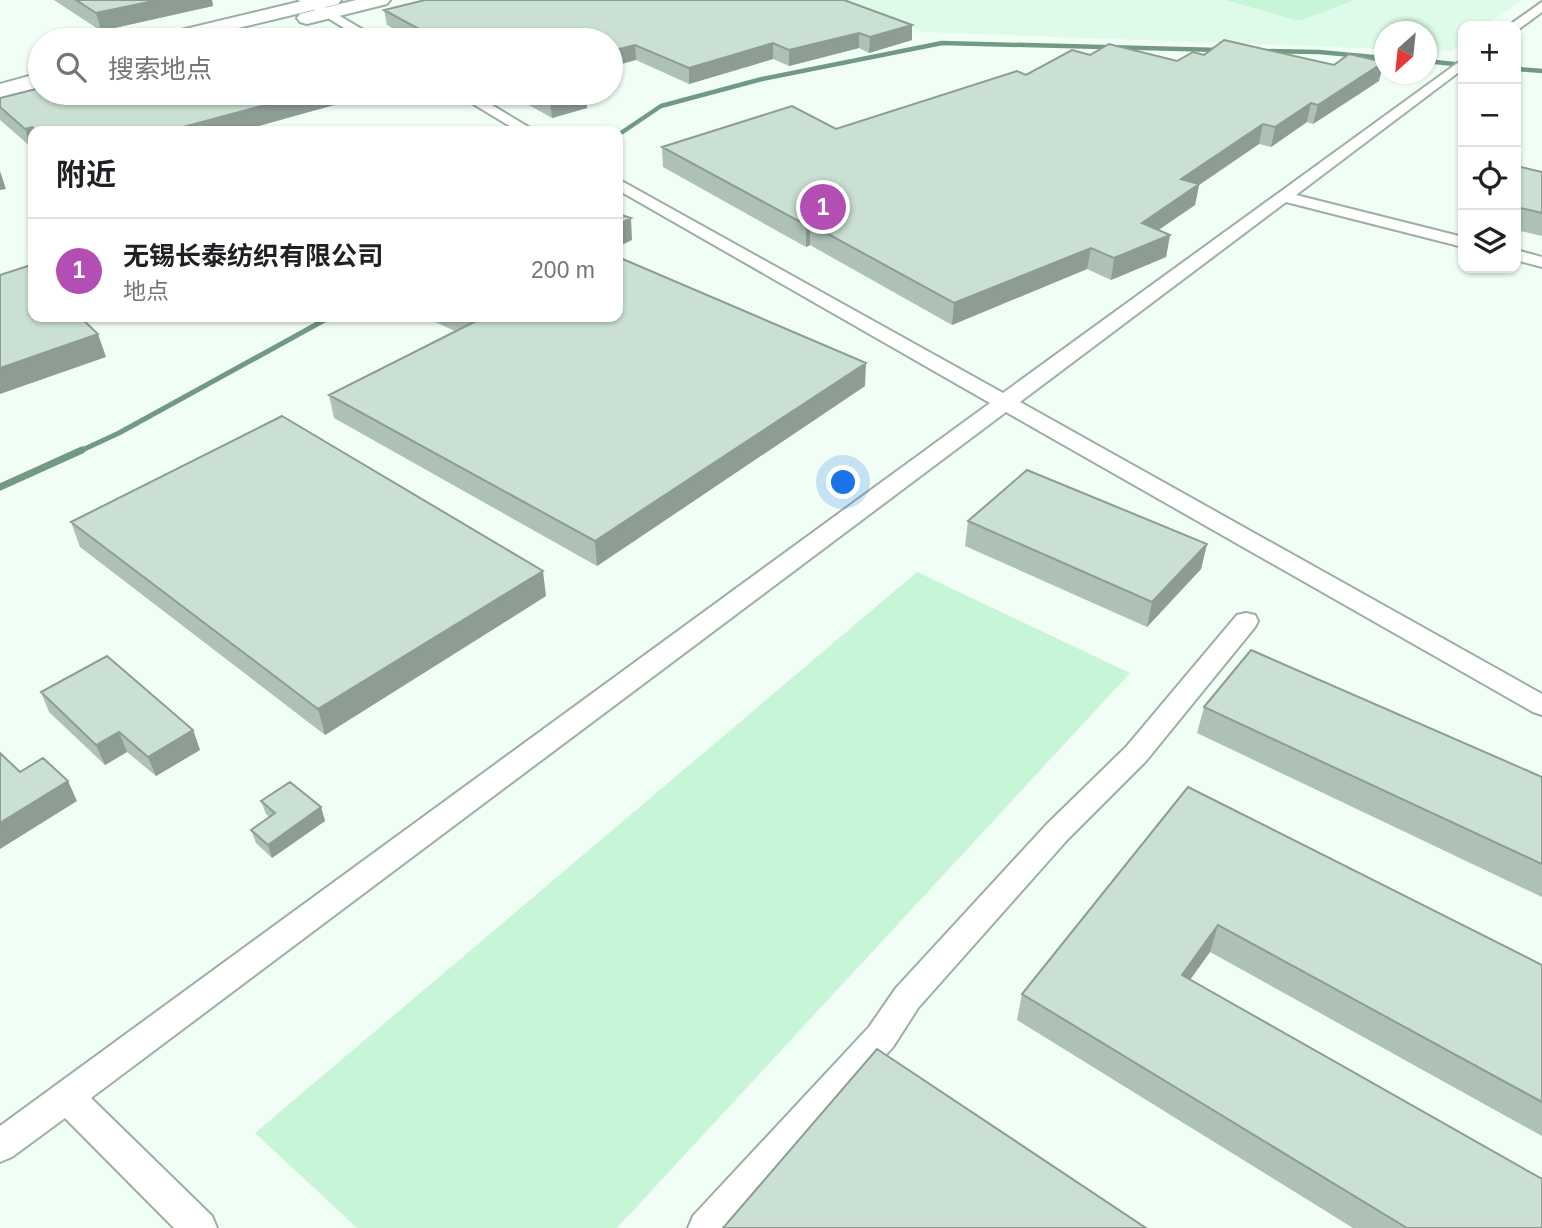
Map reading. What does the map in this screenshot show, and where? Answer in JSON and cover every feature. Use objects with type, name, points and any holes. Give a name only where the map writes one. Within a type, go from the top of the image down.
[{"type":"main road","points":[[216,28],[319,5],[380,0]]},
{"type":"main road","points":[[249,28],[319,5]]},
{"type":"main road","points":[[0,79],[28,73]]},
{"type":"main road","points":[[0,91],[28,83]]},
{"type":"street","points":[[319,5],[354,28]]},
{"type":"street","points":[[1521,21],[1542,6]]},
{"type":"street","points":[[0,1146],[1458,66]]},
{"type":"street","points":[[483,105],[519,126]]},
{"type":"street","points":[[623,187],[1542,706]]},
{"type":"street","points":[[1281,196],[1458,241]]},
{"type":"street","points":[[1521,256],[1542,262]]},
{"type":"street","points":[[706,1228],[881,1037],[907,998],[1057,832],[1136,754],[1246,621]]},
{"type":"street","points":[[67,1097],[199,1228]]},
{"type":"shaded area","points":[[824,0],[1522,0],[1492,21],[1458,21],[1458,46],[1451,51],[1437,50],[1437,21],[1374,21],[1374,49],[924,32]]},
{"type":"shaded area","points":[[1226,0],[1354,0],[1299,21]]},
{"type":"shaded area","points":[[917,572],[1130,673],[617,1228],[357,1228],[255,1133]]},
{"type":"building","points":[[76,0],[158,0],[96,13]]},
{"type":"building","points":[[425,0],[844,0],[912,25],[870,37],[859,33],[789,50],[773,43],[689,68],[635,45],[623,48],[623,28],[417,28],[384,10]]},
{"type":"building","points":[[1224,40],[1334,65],[1349,54],[1374,60],[1374,69],[1318,105],[1311,103],[1275,127],[1263,124],[1181,179],[1199,184],[1142,223],[1170,235],[1114,258],[1091,248],[954,303],[662,147],[792,106],[836,129],[1017,71],[1026,75],[1072,50],[1090,55],[1109,44],[1177,61],[1193,52],[1204,55]]},
{"type":"building","points":[[28,91],[28,105],[265,105],[187,126],[28,126],[25,129],[0,107],[0,98]]},
{"type":"building","points":[[1521,167],[1542,172],[1542,213],[1521,208]]},
{"type":"building","points":[[623,259],[866,363],[595,541],[329,395],[474,322],[623,322]]},
{"type":"building","points":[[28,266],[28,322],[85,322],[98,334],[0,368],[0,275]]},
{"type":"building","points":[[282,416],[543,571],[318,709],[71,522]]},
{"type":"building","points":[[1027,470],[1207,544],[1152,602],[968,521]]},
{"type":"building","points":[[1251,650],[1542,777],[1542,864],[1204,707]]},
{"type":"building","points":[[107,656],[193,730],[148,757],[119,732],[96,745],[41,692]]},
{"type":"building","points":[[0,753],[20,772],[43,758],[68,781],[0,823]]},
{"type":"building","points":[[290,782],[321,807],[268,845],[251,830],[275,813],[261,801]]},
{"type":"building","points":[[1188,787],[1542,965],[1542,1102],[1218,925],[1182,975],[1542,1179],[1542,1228],[1407,1228],[1022,994]]},
{"type":"building","points":[[877,1049],[1146,1228],[723,1228]]},
{"type":"waterway","points":[[623,132],[661,106],[762,79],[942,43],[1220,50]]},
{"type":"waterway","points":[[1263,51],[1374,57]]},
{"type":"waterway","points":[[1437,62],[1458,64]]},
{"type":"waterway","points":[[1521,69],[1542,71]]},
{"type":"waterway","points":[[78,452],[119,433],[321,322]]},
{"type":"waterway","points":[[0,487],[82,450]]},
{"type":"place","name":"无锡长泰纺织有限公司","points":[[823,207]]}]
